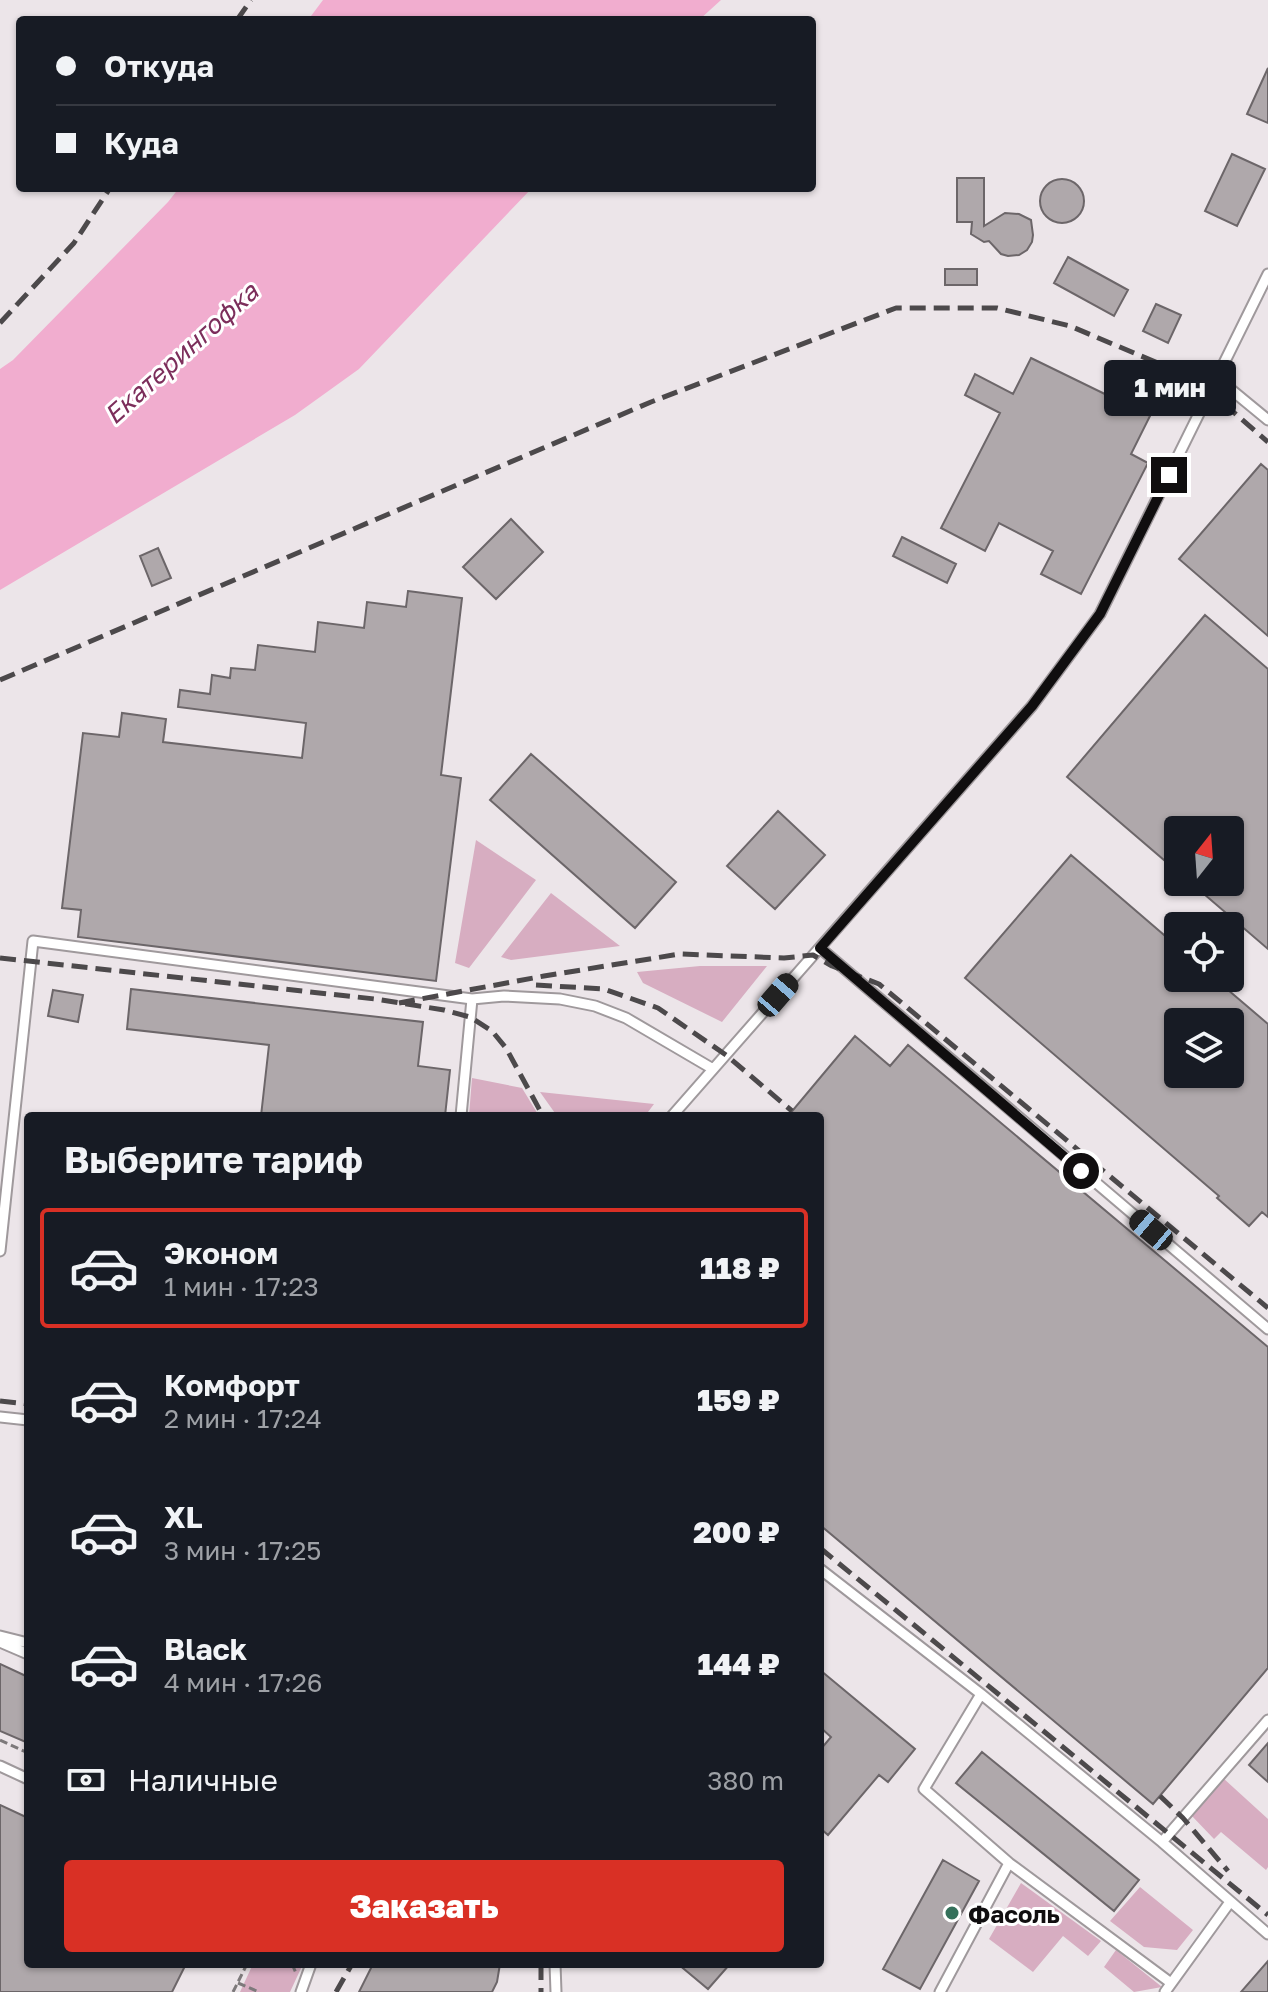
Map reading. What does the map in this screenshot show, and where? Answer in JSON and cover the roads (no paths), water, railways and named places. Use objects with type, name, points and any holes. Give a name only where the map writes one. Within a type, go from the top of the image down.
[{"type":"lane","points":[[675,1112],[1032,706],[1100,614],[1268,274]]},
{"type":"lane","points":[[1217,378],[1268,420]]},
{"type":"lane","points":[[0,1251],[33,941],[472,999],[504,996],[560,999],[595,1006],[626,1018],[713,1069]]},
{"type":"lane","points":[[820,948],[1268,1329]]},
{"type":"lane","points":[[461,1112],[472,999]]},
{"type":"lane","points":[[0,1417],[24,1420]]},
{"type":"lane","points":[[824,1572],[981,1694],[1162,1842],[1268,1934]]},
{"type":"lane","points":[[0,1639],[24,1642]]},
{"type":"lane","points":[[0,1639],[24,1652]]},
{"type":"lane","points":[[981,1694],[924,1789],[1009,1863],[1168,1988],[1230,1902]]},
{"type":"lane","points":[[1162,1842],[1268,1720]]},
{"type":"lane","points":[[0,1766],[24,1777]]},
{"type":"lane","points":[[940,1992],[1009,1863]]},
{"type":"lane","points":[[301,1992],[310,1968]]},
{"type":"lane","points":[[555,1968],[556,1992]]},
{"type":"water","points":[[323,0],[721,0],[703,16],[311,16]]},
{"type":"water","name":"Екатерингофка","points":[[176,192],[528,192],[359,369],[295,415],[0,590],[0,369],[13,360]]},
{"type":"railway","points":[[240,16],[251,0]]},
{"type":"railway","points":[[0,323],[74,243],[107,192]]},
{"type":"railway","points":[[0,680],[651,402],[896,308],[997,308],[1070,326],[1172,369],[1210,392],[1268,442]]},
{"type":"railway","points":[[399,1003],[680,954],[784,958],[813,955],[832,966],[879,984],[1268,1308]]},
{"type":"railway","points":[[0,958],[375,999],[470,1017],[492,1031],[506,1048],[541,1112]]},
{"type":"railway","points":[[536,985],[604,989],[658,1008],[726,1055],[792,1111]]},
{"type":"railway","points":[[0,1401],[24,1404]]},
{"type":"railway","points":[[824,1551],[1268,1915]]},
{"type":"railway","points":[[1160,1796],[1228,1871]]},
{"type":"railway","points":[[336,1992],[350,1968]]},
{"type":"railway","points":[[541,1968],[541,1992]]},
{"type":"place","name":"Фасоль","points":[[952,1913]]}]
